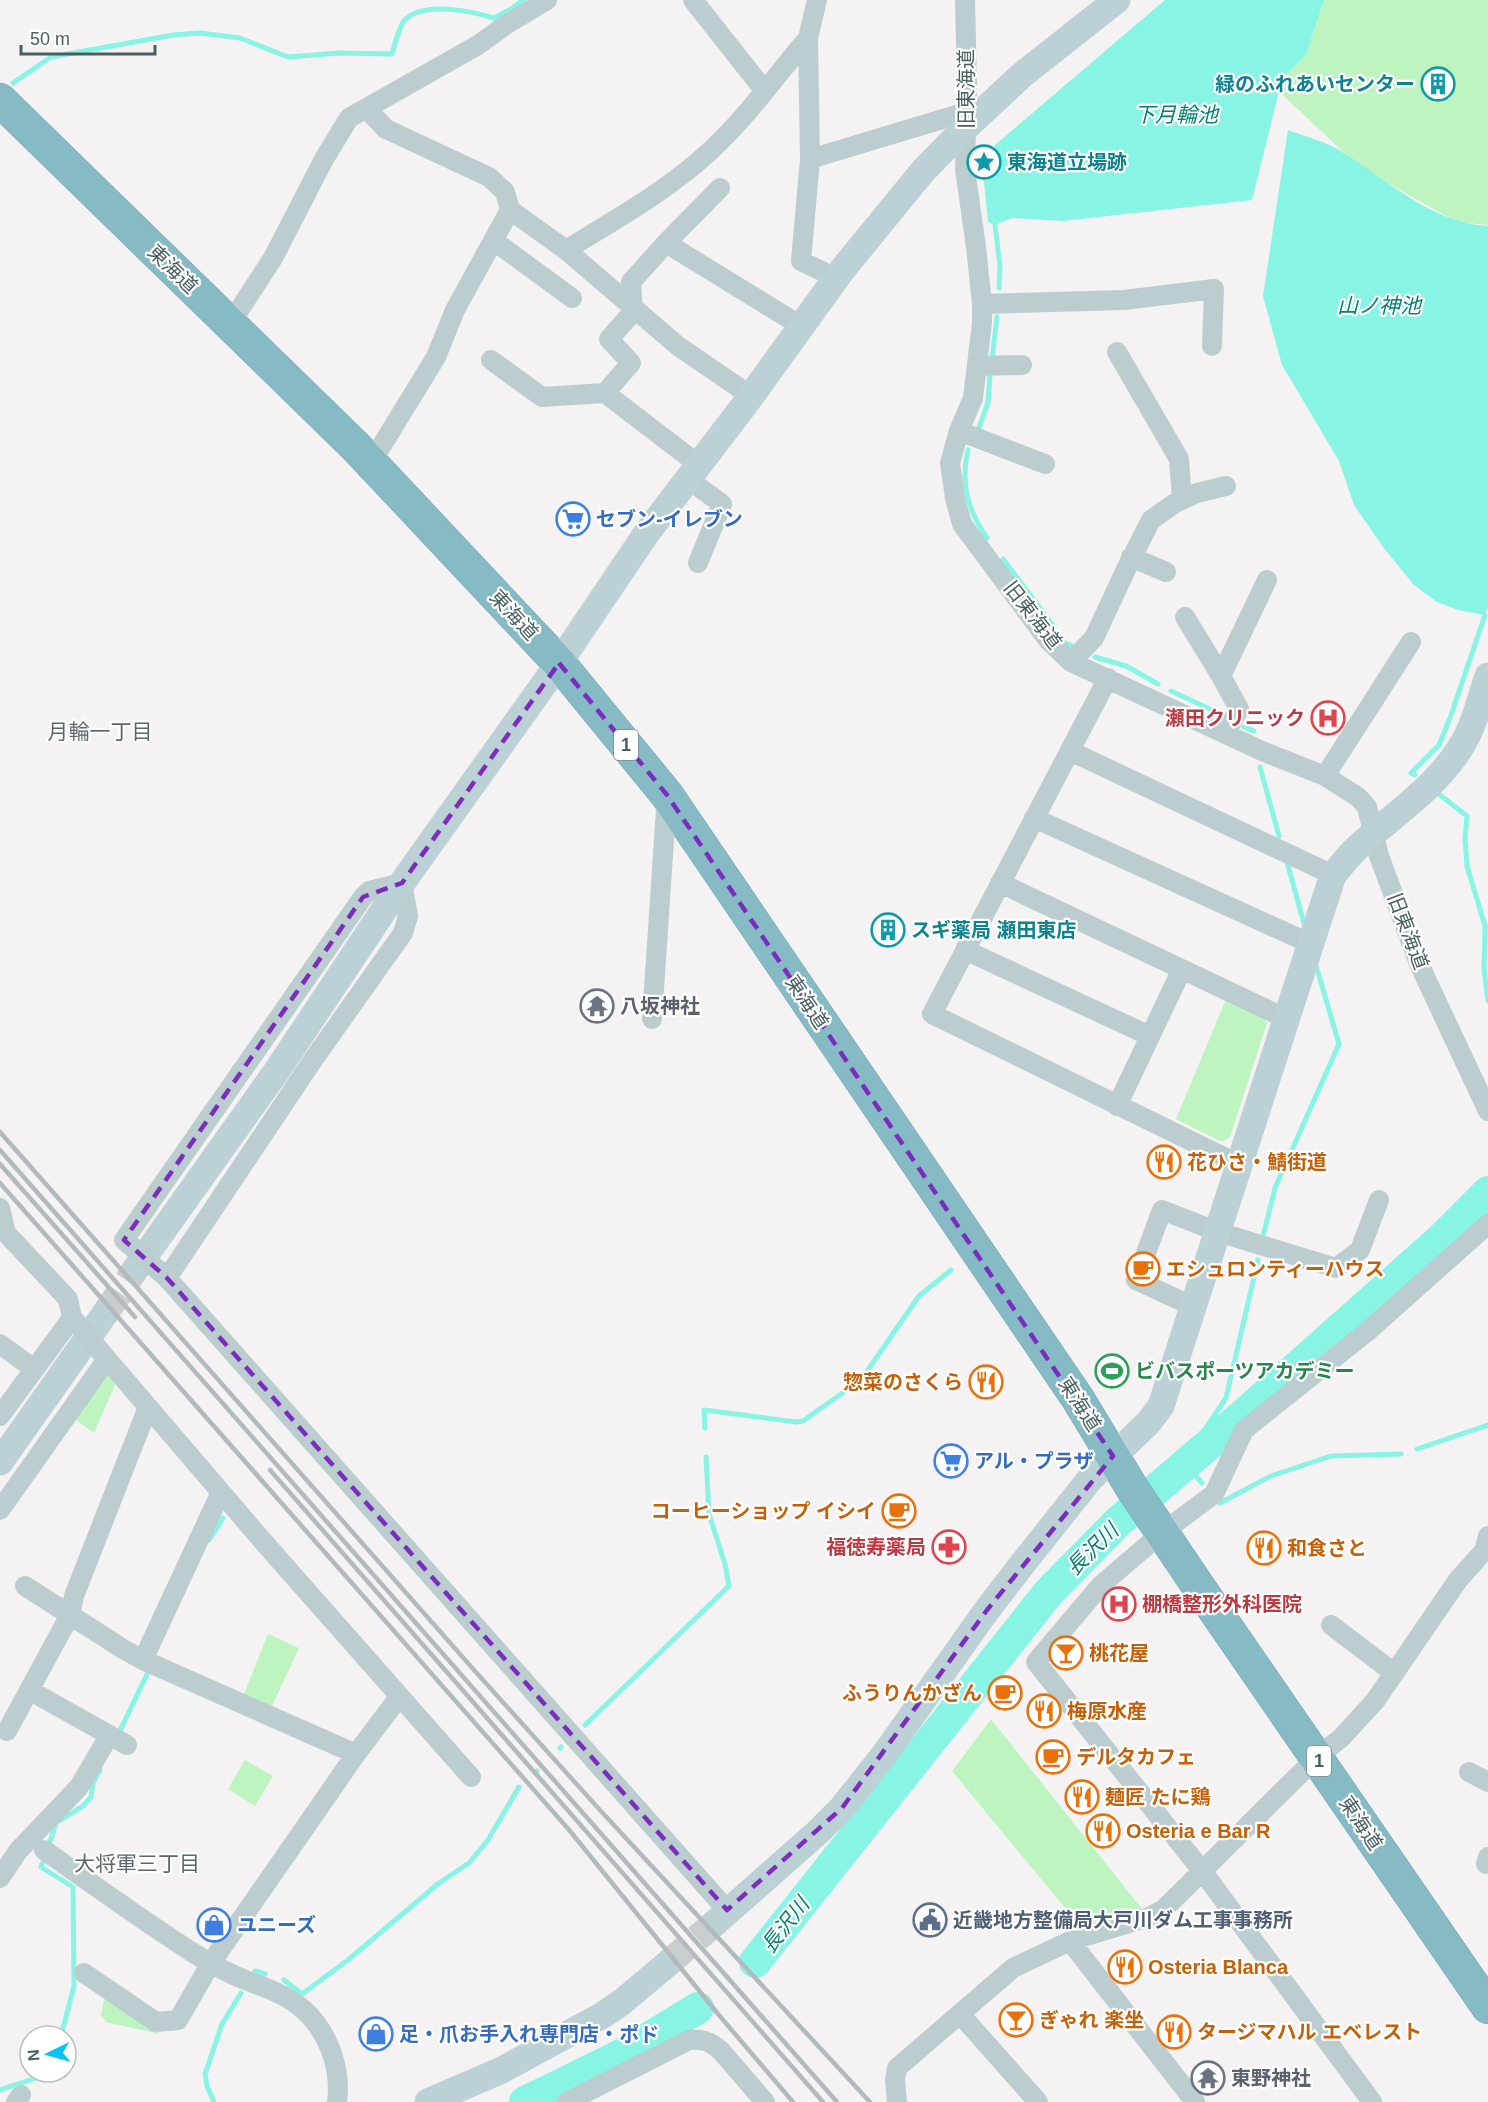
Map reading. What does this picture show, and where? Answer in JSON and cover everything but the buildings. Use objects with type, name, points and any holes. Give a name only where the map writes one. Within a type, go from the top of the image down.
[{"type":"highway","name":"東海道","points":[[0,100],[371,463],[559,663],[667,795],[1071,1390],[1132,1488],[1488,2007]]},
{"type":"street","points":[[230,324],[273,258],[324,159],[349,118],[478,45],[547,0]]},
{"type":"street","points":[[693,0],[764,90]]},
{"type":"street","points":[[817,0],[808,38],[810,159],[801,261],[836,278]]},
{"type":"street","name":"旧東海道","points":[[965,0],[965,169],[982,304],[973,398],[959,431],[950,463],[955,498],[962,524],[1048,640],[1071,662],[1262,752],[1325,776],[1348,789],[1367,807],[1379,856],[1420,966],[1488,1111]]},
{"type":"street","points":[[1116,0],[966,119],[836,278],[751,396],[646,534],[559,663],[402,883],[148,1265],[459,1606],[721,1916],[818,1832],[842,1808],[884,1755],[987,1610],[1082,1489],[1149,1422],[1161,1406],[1333,875],[1356,849],[1405,808],[1450,762],[1462,744],[1480,729],[1488,676]]},
{"type":"street","points":[[566,250],[652,196],[707,154],[724,138],[808,38]]},
{"type":"street","points":[[367,109],[386,129],[489,177],[505,192],[510,210],[566,250],[678,346],[751,396]]},
{"type":"street","points":[[810,159],[966,119]]},
{"type":"street","points":[[491,360],[542,397],[605,393],[632,363],[609,339],[633,312],[631,282],[720,188]]},
{"type":"street","points":[[371,463],[436,357],[438,329],[455,309],[510,210]]},
{"type":"street","points":[[494,241],[572,298]]},
{"type":"street","points":[[666,243],[801,326]]},
{"type":"street","points":[[982,304],[1124,300],[1214,289],[1212,346]]},
{"type":"street","points":[[1117,352],[1179,459],[1182,500]]},
{"type":"street","points":[[977,366],[1022,365]]},
{"type":"street","points":[[605,393],[693,472],[722,504],[698,563]]},
{"type":"street","points":[[959,431],[1044,464]]},
{"type":"street","points":[[1071,662],[1094,638],[1131,557],[1151,520],[1197,493],[1226,486]]},
{"type":"street","points":[[1131,557],[1166,572]]},
{"type":"street","points":[[1221,676],[1267,580]]},
{"type":"street","points":[[1185,617],[1239,709],[1225,734]]},
{"type":"street","points":[[1325,776],[1411,642]]},
{"type":"street","points":[[1108,678],[932,1014],[1240,1166]]},
{"type":"street","points":[[1070,751],[1333,875]]},
{"type":"street","points":[[652,1019],[667,795]]},
{"type":"street","points":[[1034,818],[1311,944]]},
{"type":"street","points":[[1000,883],[1287,1019]]},
{"type":"street","points":[[965,951],[1150,1036]]},
{"type":"street","points":[[1118,1106],[1182,969]]},
{"type":"street","points":[[1194,1307],[1136,1280],[1162,1210],[1218,1232],[1336,1268],[1360,1250],[1379,1200]]},
{"type":"street","points":[[0,1208],[6,1233],[68,1299],[73,1320],[471,1778]]},
{"type":"street","points":[[1372,2102],[1203,1872],[1036,1662],[1157,1523],[1214,1494],[1244,1430],[1368,1331],[1488,1224]]},
{"type":"street","points":[[0,1462],[104,1314]]},
{"type":"street","points":[[0,1416],[73,1320]]},
{"type":"street","points":[[0,1344],[34,1369]]},
{"type":"street","points":[[0,1510],[104,1355]]},
{"type":"street","points":[[7,1731],[70,1615],[74,1596],[148,1407]]},
{"type":"street","points":[[150,1663],[221,1492]]},
{"type":"street","points":[[897,2102],[897,2068],[1013,1968],[1071,1941],[1149,1917],[1164,1909],[1203,1872],[1375,1701],[1458,1580],[1484,1551],[1488,1536]]},
{"type":"street","points":[[25,1586],[150,1663],[356,1754]]},
{"type":"street","points":[[1331,1624],[1394,1673]]},
{"type":"street","points":[[0,1878],[18,1851],[79,1787],[116,1739],[29,1690]]},
{"type":"street","points":[[84,1973],[156,2022],[178,2020],[211,1963],[356,1754],[399,1697]]},
{"type":"street","points":[[50,1854],[211,1963],[287,1996],[310,2016],[332,2053],[338,2082],[337,2102]]},
{"type":"street","points":[[1071,1941],[1195,2102]]},
{"type":"street","points":[[428,2102],[502,2070],[603,2015],[666,1965]]},
{"type":"street","points":[[960,2014],[1038,2102]]},
{"type":"street","points":[[567,2102],[689,2040],[703,2039],[721,2051],[765,2102]]},
{"type":"highlighted area","points":[[559,663],[667,795],[1113,1456],[987,1610],[842,1808],[727,1910],[167,1278],[124,1240],[363,897],[402,883]]},
{"type":"shaded area","points":[[1324,0],[1488,0],[1488,225],[1457,222],[1380,179],[1342,151],[1279,91],[1285,76],[1306,55]]},
{"type":"shaded area","points":[[1227,997],[1263,1014],[1267,1023],[1230,1137],[1222,1142],[1176,1119]]},
{"type":"shaded area","points":[[104,1367],[117,1380],[94,1433],[68,1414]]},
{"type":"shaded area","points":[[268,1634],[299,1648],[272,1706],[244,1694]]},
{"type":"shaded area","points":[[991,1719],[1142,1909],[1080,1926],[952,1771]]},
{"type":"shaded area","points":[[245,1760],[273,1776],[255,1806],[228,1789]]},
{"type":"shaded area","points":[[105,1996],[160,2034],[106,2022],[101,2015]]},
{"type":"water","name":"下月輪池","points":[[1165,0],[1324,0],[1306,55],[1285,76],[1279,91],[1252,200],[1063,221],[1012,218],[995,225],[988,222],[984,181],[995,145]]},
{"type":"water","name":"山ノ神池","points":[[1288,130],[1338,149],[1430,209],[1468,223],[1488,226],[1488,606],[1485,615],[1458,610],[1437,602],[1414,585],[1383,547],[1354,505],[1339,461],[1282,365],[1263,296]]},
{"type":"waterway","points":[[13,83],[51,57],[173,35],[200,33],[240,38],[288,57],[339,53],[392,54],[401,26],[411,15],[421,11],[446,9],[494,18],[523,0]]},
{"type":"waterway","points":[[995,225],[1000,266],[999,288]]},
{"type":"waterway","points":[[992,359],[997,317]]},
{"type":"waterway","points":[[979,428],[988,402],[990,375]]},
{"type":"waterway","points":[[968,450],[965,474],[967,496],[980,528],[987,538]]},
{"type":"waterway","points":[[1003,559],[1052,624],[1058,637],[1071,645]]},
{"type":"waterway","points":[[1415,775],[1411,773],[1439,745],[1485,615]]},
{"type":"waterway","points":[[1095,657],[1126,666],[1158,684]]},
{"type":"waterway","points":[[1171,691],[1225,716]]},
{"type":"waterway","points":[[1244,727],[1254,731]]},
{"type":"waterway","points":[[1260,767],[1279,836]]},
{"type":"waterway","points":[[1440,795],[1467,816],[1465,838],[1467,866],[1485,926],[1484,969],[1488,1001]]},
{"type":"waterway","points":[[1287,862],[1305,927]]},
{"type":"waterway","points":[[1262,1240],[1275,1188],[1339,1044],[1315,962]]},
{"type":"waterway","name":"長沢川","points":[[755,1962],[1049,1592],[1119,1521],[1242,1416],[1440,1240],[1488,1192]]},
{"type":"waterway","points":[[1189,1461],[1202,1434],[1226,1398],[1258,1260]]},
{"type":"waterway","points":[[705,1428],[704,1410],[803,1421],[861,1380],[919,1296],[951,1270]]},
{"type":"waterway","points":[[1417,1449],[1488,1425]]},
{"type":"waterway","points":[[1220,1503],[1271,1476],[1331,1456],[1401,1454]]},
{"type":"waterway","points":[[585,1725],[729,1586],[725,1564],[709,1514],[706,1457]]},
{"type":"waterway","points":[[1185,1464],[1202,1483]]},
{"type":"waterway","points":[[209,1540],[223,1518]]},
{"type":"waterway","points":[[118,1735],[150,1668]]},
{"type":"waterway","points":[[48,1848],[56,1823],[83,1806],[91,1797],[93,1783],[100,1770]]},
{"type":"waterway","points":[[284,1980],[302,1994],[348,1960],[439,1883],[469,1863],[488,1840],[519,1787]]},
{"type":"waterway","points":[[45,1857],[41,1867],[73,1887],[74,1986],[64,2024]]},
{"type":"waterway","points":[[255,1971],[265,1974]]},
{"type":"waterway","points":[[214,2102],[205,2074],[222,2024],[241,1993]]},
{"type":"waterway","name":"長沢川","points":[[525,2102],[621,2055],[698,2008]]},
{"type":"waterway","points":[[0,2090],[18,2084]]},
{"type":"tunnel","points":[[104,1315],[137,1267]]},
{"type":"tunnel","points":[[666,1965],[716,1922]]},
{"type":"railway","points":[[0,1132],[474,1670],[870,2102]]},
{"type":"railway","points":[[0,1150],[837,2102]]},
{"type":"railway","points":[[0,1164],[135,1317]]},
{"type":"railway","points":[[0,1183],[570,1831],[718,2014],[793,2102]]},
{"type":"railway","points":[[270,1470],[823,2102]]},
{"type":"place","name":"緑のふれあいセンター","points":[[1438,84]]},
{"type":"place","name":"東海道立場跡","points":[[984,162]]},
{"type":"place","name":"セブン-イレブン","points":[[573,519]]},
{"type":"place","name":"瀬田クリニック","points":[[1328,718]]},
{"type":"place","name":"スギ薬局 瀬田東店","points":[[888,930]]},
{"type":"place","name":"八坂神社","points":[[597,1006]]},
{"type":"place","name":"花ひさ・鯖街道","points":[[1164,1162]]},
{"type":"place","name":"エシュロンティーハウス","points":[[1143,1269]]},
{"type":"place","name":"ビバスポーツアカデミー","points":[[1112,1371]]},
{"type":"place","name":"惣菜のさくら","points":[[986,1382]]},
{"type":"place","name":"アル・プラザ","points":[[951,1461]]},
{"type":"place","name":"コーヒーショップ イシイ","points":[[899,1511]]},
{"type":"place","name":"福徳寿薬局","points":[[949,1547]]},
{"type":"place","name":"和食さと","points":[[1264,1548]]},
{"type":"place","name":"棚橋整形外科医院","points":[[1119,1604]]},
{"type":"place","name":"桃花屋","points":[[1066,1653]]},
{"type":"place","name":"ふうりんかざん","points":[[1005,1693]]},
{"type":"place","name":"梅原水産","points":[[1044,1711]]},
{"type":"place","name":"デルタカフェ","points":[[1053,1757]]},
{"type":"place","name":"麺匠 たに鶏","points":[[1082,1797]]},
{"type":"place","name":"Osteria e Bar R","points":[[1103,1831]]},
{"type":"place","name":"近畿地方整備局大戸川ダム工事事務所","points":[[930,1920]]},
{"type":"place","name":"ユニーズ","points":[[214,1925]]},
{"type":"place","name":"Osteria Blanca","points":[[1125,1967]]},
{"type":"place","name":"ぎゃれ 楽坐","points":[[1016,2020]]},
{"type":"place","name":"タージマハル エベレスト","points":[[1174,2032]]},
{"type":"place","name":"足・爪お手入れ専門店・ポド","points":[[376,2034]]},
{"type":"place","name":"東野神社","points":[[1208,2078]]},
{"type":"district","name":"月輪一丁目","points":[[100,731]]},
{"type":"district","name":"大将軍三丁目","points":[[137,1863]]}]
